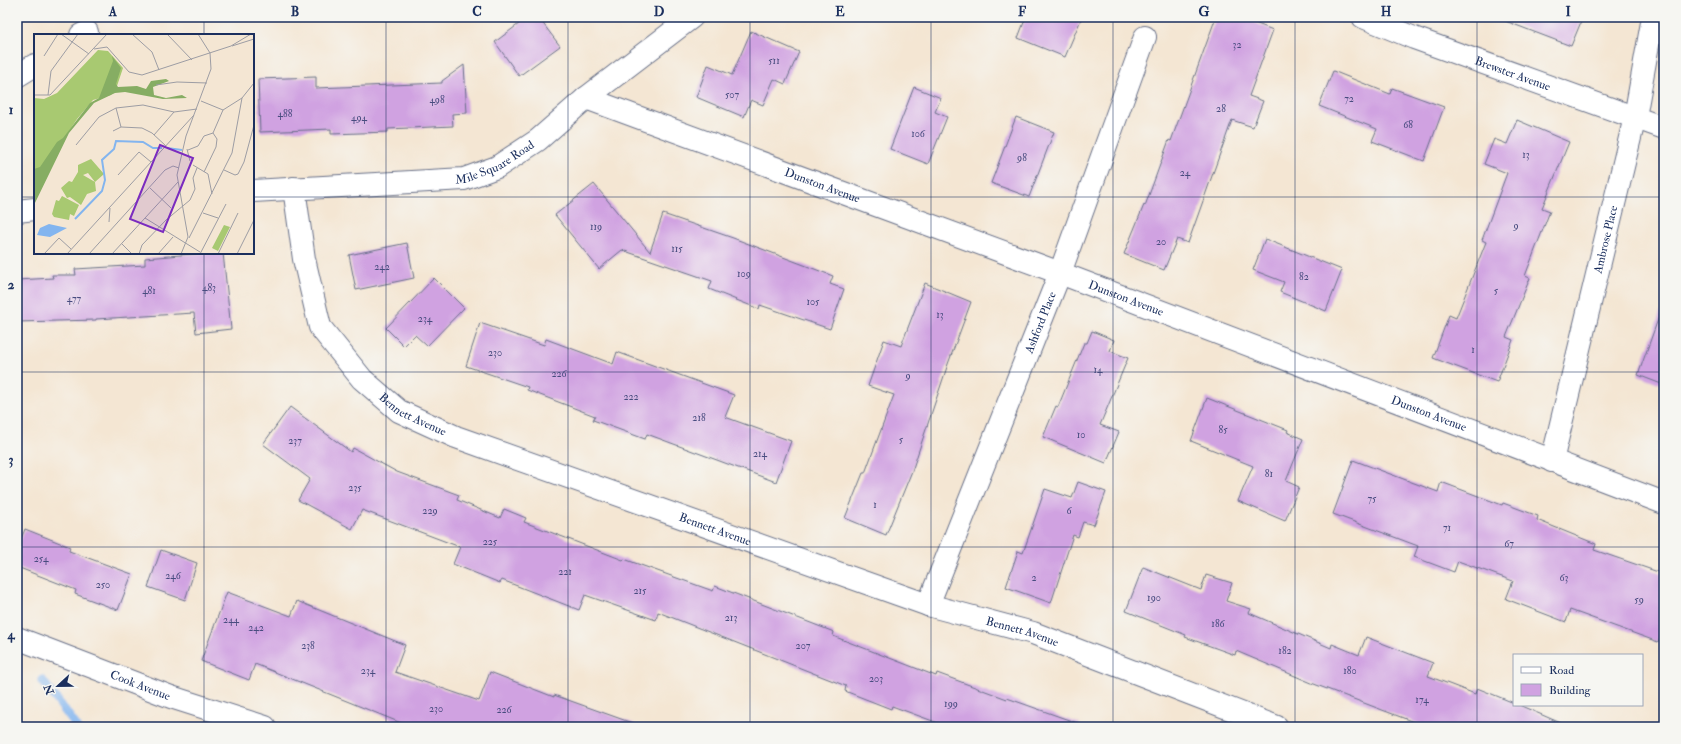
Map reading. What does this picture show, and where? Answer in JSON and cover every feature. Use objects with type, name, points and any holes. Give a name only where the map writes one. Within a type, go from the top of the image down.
[{"type":"street","name":"Mile Square Road","points":[[254,191],[464,179],[497,167],[532,144],[586,98],[692,17]]},
{"type":"street","name":"Brewster Avenue","points":[[1363,17],[1414,38],[1664,128]]},
{"type":"street","name":"Ambrose Place","points":[[1552,461],[1635,117],[1653,17]]},
{"type":"street","name":"Ashford Place","points":[[928,605],[1060,273],[1145,37]]},
{"type":"street","points":[[17,76],[34,66]]},
{"type":"street","name":"Dunston Avenue","points":[[586,98],[1060,273],[1664,503]]},
{"type":"street","name":"Bennett Avenue","points":[[294,188],[304,259],[320,326],[362,379],[399,411],[456,437],[928,605],[1033,633],[1277,727]]},
{"type":"street","points":[[17,211],[34,209]]},
{"type":"street","name":"Cook Avenue","points":[[17,638],[171,697],[265,727]]},
{"type":"building","points":[[528,17],[538,17],[560,46],[519,76],[495,42]]},
{"type":"building","points":[[1026,17],[1082,17],[1065,57],[1018,38]]},
{"type":"building","points":[[1216,17],[1239,17],[1273,30],[1249,96],[1263,101],[1253,127],[1232,120],[1188,243],[1177,239],[1164,270],[1124,254],[1144,205],[1145,206],[1169,140],[1171,141]]},
{"type":"building","points":[[1500,17],[1583,17],[1571,46],[1500,19]]},
{"type":"building","points":[[751,31],[799,52],[785,84],[774,79],[763,105],[751,100],[744,117],[696,97],[708,65],[732,75]]},
{"type":"building","points":[[464,65],[467,113],[452,114],[453,126],[388,129],[388,132],[331,134],[331,129],[260,132],[258,79],[316,77],[316,88],[442,83],[442,81]]},
{"type":"building","points":[[1333,71],[1390,94],[1392,88],[1444,107],[1424,161],[1372,141],[1377,129],[1319,106]]},
{"type":"building","points":[[914,87],[941,98],[935,112],[947,117],[928,164],[890,149]]},
{"type":"building","points":[[1016,117],[1054,132],[1029,197],[991,183]]},
{"type":"building","points":[[1517,120],[1569,142],[1542,208],[1550,211],[1525,276],[1530,278],[1506,337],[1513,340],[1497,382],[1433,358],[1449,315],[1456,318],[1486,242],[1482,240],[1507,173],[1484,164],[1494,139],[1507,144]]},
{"type":"building","points":[[594,184],[650,252],[663,214],[733,238],[833,276],[830,284],[844,289],[830,329],[760,305],[759,309],[709,289],[712,281],[622,250],[599,269],[555,215]]},
{"type":"building","points":[[1265,239],[1342,270],[1326,311],[1280,292],[1284,282],[1253,270]]},
{"type":"building","points":[[407,243],[414,278],[356,290],[349,255]]},
{"type":"building","points":[[192,254],[223,254],[231,329],[196,333],[194,313],[96,320],[17,322],[17,280],[53,278],[52,275],[76,275],[75,269],[145,265],[145,258]]},
{"type":"building","points":[[434,278],[464,308],[427,346],[415,335],[404,346],[386,328]]},
{"type":"building","points":[[925,283],[971,302],[948,364],[912,471],[886,535],[845,518],[863,473],[865,473],[894,395],[868,386],[884,340],[901,346]]},
{"type":"building","points":[[1661,311],[1664,311],[1664,385],[1638,375]]},
{"type":"building","points":[[480,323],[544,345],[546,339],[613,364],[617,352],[734,395],[725,417],[791,441],[776,482],[647,434],[645,439],[593,420],[595,416],[527,390],[528,387],[466,366]]},
{"type":"building","points":[[1092,331],[1114,340],[1110,351],[1128,358],[1100,425],[1119,432],[1106,463],[1043,437],[1056,406],[1058,407],[1084,343],[1087,343]]},
{"type":"building","points":[[1207,398],[1288,430],[1287,432],[1303,439],[1286,481],[1299,487],[1285,521],[1238,501],[1253,466],[1191,441]]},
{"type":"building","points":[[290,407],[351,452],[353,448],[397,472],[459,495],[457,500],[500,518],[504,509],[526,518],[524,522],[623,560],[624,559],[713,591],[715,586],[834,632],[833,636],[936,676],[937,673],[1080,724],[1079,727],[949,727],[892,706],[891,709],[845,691],[846,686],[658,612],[656,620],[585,595],[579,610],[502,580],[500,583],[453,564],[460,547],[362,510],[352,529],[298,500],[310,479],[263,444]]},
{"type":"building","points":[[1353,460],[1438,492],[1441,482],[1502,505],[1503,503],[1538,516],[1537,520],[1596,544],[1594,550],[1664,574],[1664,626],[1658,642],[1570,610],[1566,622],[1506,599],[1513,581],[1458,561],[1454,572],[1414,557],[1418,546],[1333,514]]},
{"type":"building","points":[[1078,482],[1106,492],[1094,525],[1083,522],[1078,537],[1073,535],[1051,603],[1006,587],[1018,551],[1023,553],[1045,489],[1072,498]]},
{"type":"building","points":[[25,529],[70,547],[69,551],[132,574],[118,610],[75,594],[76,590],[17,567],[17,549]]},
{"type":"building","points":[[161,550],[197,563],[185,600],[148,587]]},
{"type":"building","points":[[1143,567],[1201,590],[1206,575],[1232,583],[1226,601],[1251,609],[1249,613],[1331,648],[1332,644],[1359,655],[1366,637],[1433,663],[1428,676],[1475,694],[1477,688],[1513,703],[1513,706],[1521,706],[1570,727],[1427,727],[1314,684],[1236,651],[1235,655],[1185,637],[1186,635],[1126,611]]},
{"type":"building","points":[[227,592],[291,616],[297,601],[405,645],[395,672],[479,701],[490,672],[554,697],[554,695],[635,724],[634,727],[411,727],[255,664],[249,680],[201,661]]},
{"type":"waterway","points":[[42,680],[77,727]]}]
